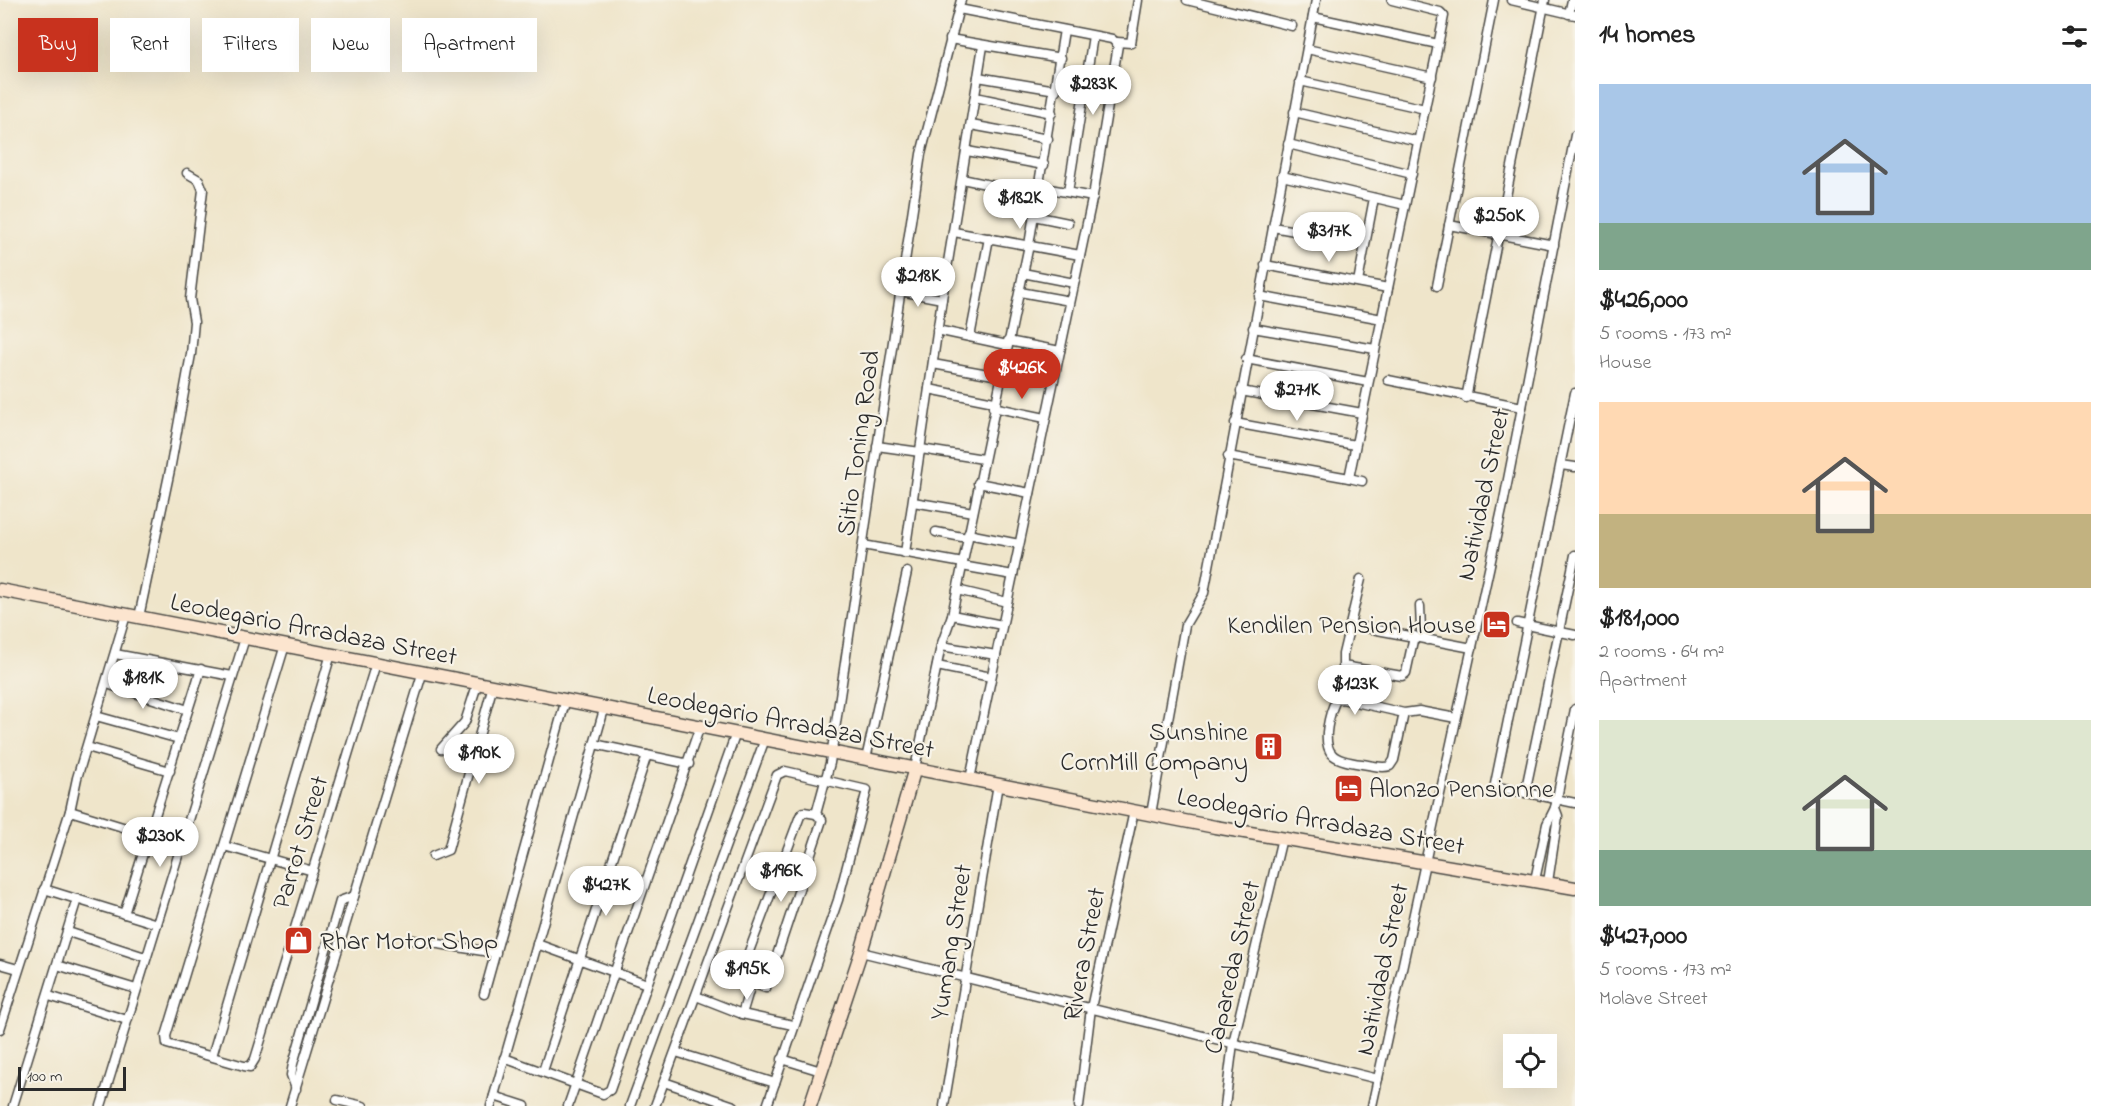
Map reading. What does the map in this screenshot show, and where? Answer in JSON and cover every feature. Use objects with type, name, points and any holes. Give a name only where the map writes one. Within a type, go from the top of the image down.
[{"type":"street","points":[[960,5],[1117,42],[1131,43],[1138,0]]},
{"type":"street","points":[[1188,0],[1218,3],[1292,26]]},
{"type":"street","points":[[1151,814],[1185,624],[1204,593],[1246,359],[1316,0]]},
{"type":"street","points":[[1349,478],[1443,13],[1392,0]]},
{"type":"street","points":[[1437,286],[1494,0]]},
{"type":"street","points":[[1512,0],[1545,3],[1572,14],[1572,0]]},
{"type":"street","points":[[1466,398],[1545,3]]},
{"type":"street","name":"Sitio Toning Road","points":[[751,984],[766,988],[821,823],[821,818],[816,814],[827,780],[921,154],[960,5]]},
{"type":"street","points":[[1312,17],[1438,44]]},
{"type":"street","points":[[810,1106],[861,952],[915,768],[941,646],[952,615],[999,376],[1029,245],[1044,165],[1064,30]]},
{"type":"street","points":[[1068,192],[1093,36]]},
{"type":"street","points":[[950,39],[1061,58]]},
{"type":"street","points":[[970,779],[1093,196],[1117,42]]},
{"type":"street","points":[[905,553],[942,299],[983,46]]},
{"type":"street","points":[[1306,49],[1432,76]]},
{"type":"street","points":[[978,77],[1056,90]]},
{"type":"street","points":[[1300,81],[1425,109]]},
{"type":"street","points":[[975,97],[1052,113]]},
{"type":"street","points":[[1294,112],[1418,141]]},
{"type":"street","points":[[971,124],[1048,139]]},
{"type":"street","name":"Natividad Street","points":[[1372,1106],[1472,648],[1575,135]]},
{"type":"street","points":[[1288,144],[1412,174]]},
{"type":"street","points":[[967,151],[1044,165]]},
{"type":"street","points":[[0,1029],[70,811],[77,778],[106,684],[133,616],[170,470],[194,322],[190,299],[203,190],[198,180],[187,173]]},
{"type":"street","points":[[1282,176],[1406,205]]},
{"type":"street","points":[[962,179],[1039,191],[1093,196]]},
{"type":"street","points":[[1358,282],[1374,198]]},
{"type":"street","points":[[1034,216],[1068,223]]},
{"type":"street","points":[[1403,218],[1414,220]]},
{"type":"street","points":[[1449,225],[1554,245]]},
{"type":"street","points":[[1273,227],[1365,244]]},
{"type":"street","points":[[954,232],[1080,255]]},
{"type":"street","points":[[970,336],[989,238]]},
{"type":"street","points":[[1265,265],[1388,288]]},
{"type":"street","points":[[1023,273],[1074,283]]},
{"type":"street","points":[[900,291],[942,299]]},
{"type":"street","points":[[1020,292],[1070,301]]},
{"type":"street","points":[[1259,296],[1382,319]]},
{"type":"street","points":[[1253,328],[1375,349]]},
{"type":"street","points":[[938,330],[1060,351]]},
{"type":"street","points":[[1246,359],[1368,382]]},
{"type":"street","points":[[933,364],[999,376]]},
{"type":"street","points":[[1388,380],[1522,408]]},
{"type":"street","points":[[929,389],[1045,418]]},
{"type":"street","points":[[1241,391],[1362,413]]},
{"type":"street","points":[[1575,393],[1496,784],[1556,805],[1575,803]]},
{"type":"street","points":[[1235,423],[1355,446]]},
{"type":"street","points":[[877,446],[983,459]]},
{"type":"street","points":[[1228,456],[1362,481]]},
{"type":"street","points":[[1561,465],[1575,467]]},
{"type":"street","points":[[978,483],[1030,493]]},
{"type":"street","points":[[913,502],[973,512]]},
{"type":"street","points":[[936,532],[1019,544]]},
{"type":"street","points":[[862,545],[1013,575]]},
{"type":"street","points":[[1525,793],[1561,632],[1575,555]]},
{"type":"street","points":[[866,759],[907,572]]},
{"type":"street","points":[[1361,579],[1342,660],[1346,667],[1402,676],[1406,673],[1414,636]]},
{"type":"street","name":"Leodegario Arradaza Street","points":[[0,590],[605,706],[1134,811],[1282,838],[1426,860],[1575,888]]},
{"type":"street","points":[[957,590],[1007,602]]},
{"type":"street","points":[[1420,606],[1421,630],[1427,640]]},
{"type":"street","points":[[952,615],[1002,626]]},
{"type":"street","points":[[1516,623],[1575,635]]},
{"type":"street","points":[[1351,625],[1472,648]]},
{"type":"street","points":[[101,1106],[245,638]]},
{"type":"street","points":[[285,645],[165,1041],[167,1044],[212,1056],[331,654]]},
{"type":"street","points":[[941,646],[996,655]]},
{"type":"street","points":[[116,654],[232,676]]},
{"type":"street","name":"Parrot Street","points":[[212,1056],[250,1067],[255,1059],[376,663]]},
{"type":"street","points":[[937,666],[991,677]]},
{"type":"street","points":[[124,914],[201,669]]},
{"type":"street","points":[[290,1106],[423,671]]},
{"type":"street","points":[[441,749],[465,722],[478,682]]},
{"type":"street","points":[[106,684],[188,710]]},
{"type":"street","points":[[433,856],[448,850],[493,685]]},
{"type":"street","points":[[484,994],[566,699]]},
{"type":"street","points":[[1404,713],[1394,760],[1390,766],[1356,763],[1336,757],[1330,752],[1327,743],[1336,700],[1342,699],[1404,713],[1419,711],[1456,718]]},
{"type":"street","points":[[491,1106],[605,706]]},
{"type":"street","points":[[1535,880],[1547,824],[1556,805],[1575,709]]},
{"type":"street","points":[[96,716],[178,739]]},
{"type":"street","points":[[568,1106],[700,726]]},
{"type":"street","points":[[504,1058],[603,1094],[609,1090],[736,733]]},
{"type":"street","points":[[630,1106],[765,739]]},
{"type":"street","points":[[594,744],[688,764]]},
{"type":"street","points":[[87,747],[170,771]]},
{"type":"street","points":[[543,1071],[563,1016],[578,958],[647,755]]},
{"type":"street","points":[[655,1106],[777,775],[780,771],[785,771],[867,790],[838,900],[793,1025],[767,1106]]},
{"type":"street","name":"Yumang Street","points":[[944,1106],[998,784]]},
{"type":"street","points":[[1548,882],[1558,816],[1556,805]]},
{"type":"street","points":[[70,811],[149,835]]},
{"type":"street","name":"Rivera Street","points":[[1079,1106],[1091,1008],[1134,811]]},
{"type":"street","points":[[742,1014],[751,984],[739,978],[802,813],[816,814]]},
{"type":"street","name":"Capareda Street","points":[[1225,1106],[1233,1043],[1282,838]]},
{"type":"street","points":[[224,846],[313,871]]},
{"type":"street","points":[[44,889],[157,924]]},
{"type":"street","points":[[296,1090],[292,1077],[293,1064],[323,953],[340,901],[354,896]]},
{"type":"street","points":[[13,1106],[49,996],[76,899]]},
{"type":"street","points":[[334,918],[345,929]]},
{"type":"street","points":[[68,932],[145,957]]},
{"type":"street","points":[[413,940],[496,953]]},
{"type":"street","points":[[537,944],[647,984]]},
{"type":"street","points":[[861,952],[1378,1079]]},
{"type":"street","points":[[323,953],[331,977]]},
{"type":"street","points":[[0,964],[18,969]]},
{"type":"street","points":[[57,965],[136,988]]},
{"type":"street","points":[[49,996],[127,1020]]},
{"type":"street","points":[[696,996],[742,1014],[793,1025]]},
{"type":"street","points":[[676,1052],[774,1083]]},
{"type":"street","points":[[783,1057],[822,1069]]},
{"type":"street","points":[[292,1077],[301,1072]]},
{"type":"street","points":[[664,1082],[734,1106]]},
{"type":"street","points":[[494,1096],[525,1106]]},
{"type":"street","points":[[337,1100],[363,1106]]},
{"type":"place","name":"Kendilen Pension House","points":[[1497,624]]},
{"type":"place","name":"Sunshine CornMill Company","points":[[1269,746]]},
{"type":"place","name":"Alonzo Pensionne","points":[[1348,788]]},
{"type":"place","name":"Rhar Motor Shop","points":[[299,940]]}]
